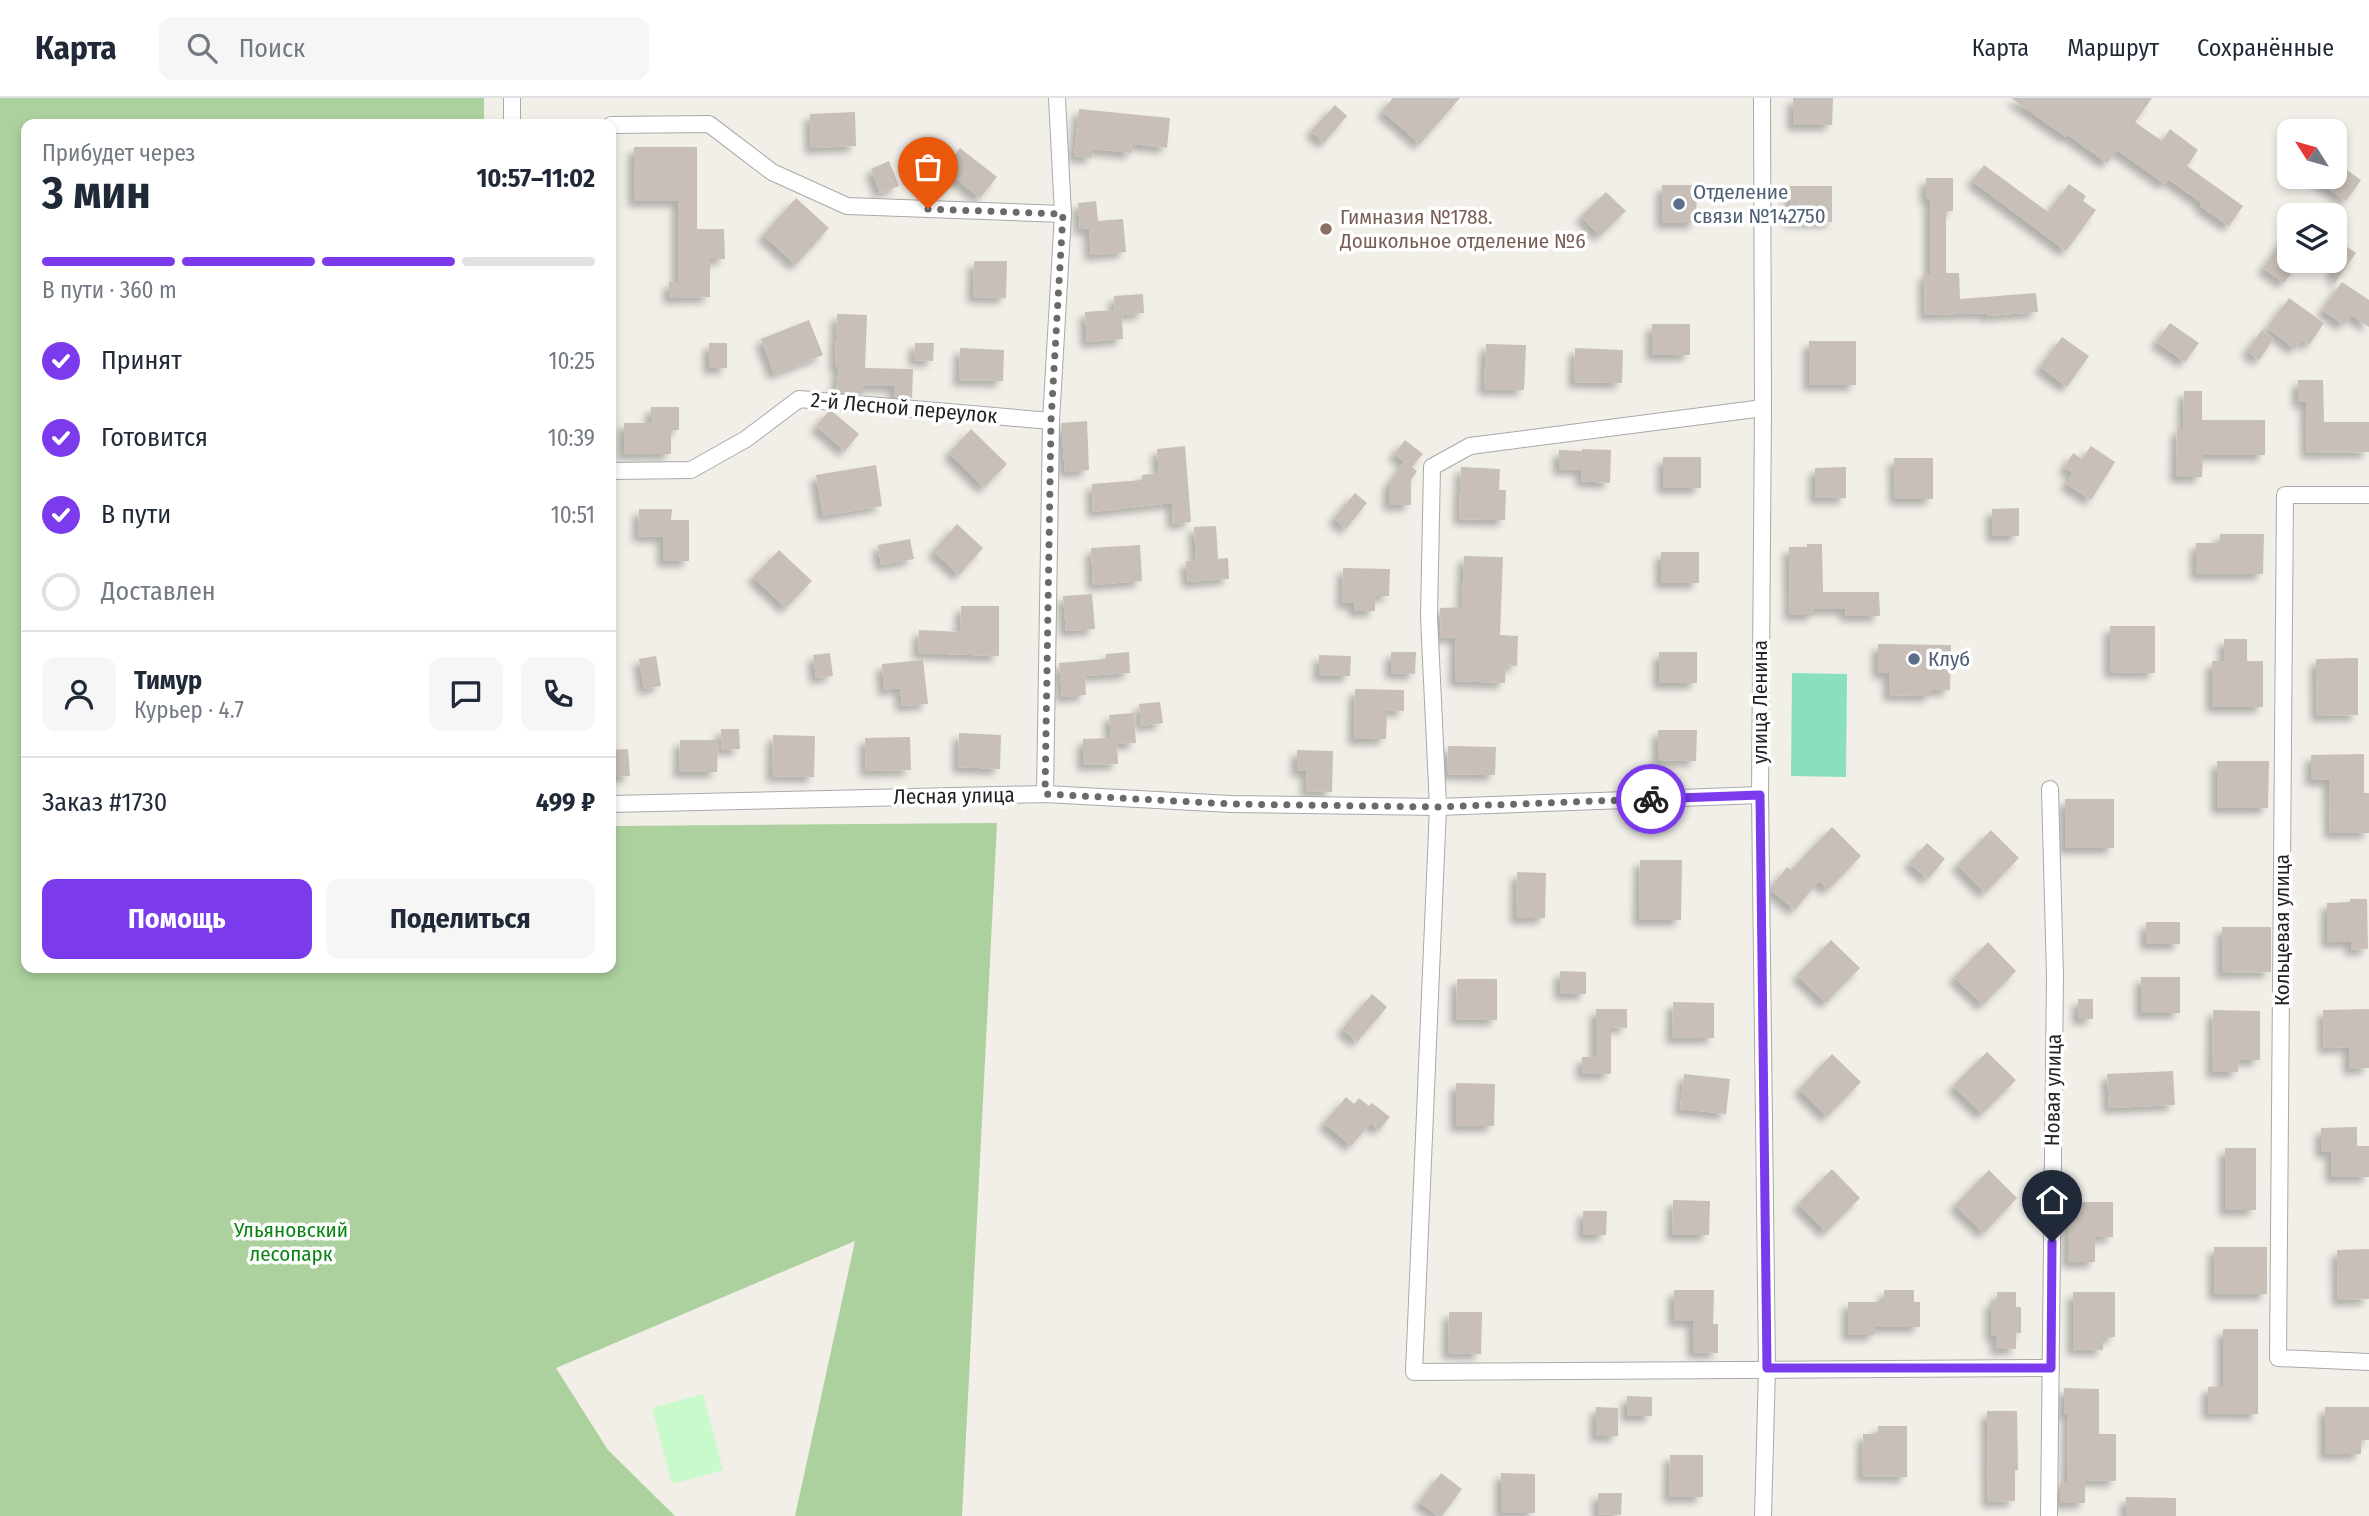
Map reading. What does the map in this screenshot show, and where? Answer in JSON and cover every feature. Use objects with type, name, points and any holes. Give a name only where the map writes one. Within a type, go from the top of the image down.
[{"type":"street","points":[[512,98],[512,119]]},
{"type":"street","points":[[1045,794],[1051,421],[1063,214],[1057,98]]},
{"type":"street","name":"улица Ленина","points":[[1762,98],[1760,795],[1767,1368],[1763,1516]]},
{"type":"street","points":[[616,125],[709,124],[772,172],[847,206],[1063,214]]},
{"type":"street","name":"2-й Лесной переулок","points":[[616,471],[691,470],[746,439],[800,399],[1051,421]]},
{"type":"street","points":[[1763,408],[1470,446],[1432,467],[1429,617],[1438,807],[1415,1372],[2051,1368]]},
{"type":"street","name":"Кольцевая улица","points":[[2369,495],[2285,495],[2278,1344],[2278,1358],[2369,1362]]},
{"type":"street","name":"Новая улица","points":[[2049,1516],[2055,976],[2050,789]]},
{"type":"street","name":"Лесная улица","points":[[616,804],[1045,794],[1231,804],[1438,807],[1760,795]]},
{"type":"green space","name":"Ульяновский лесопарк","points":[[0,98],[484,98],[484,119],[21,119],[21,973],[616,973],[616,826],[997,823],[962,1516],[795,1516],[855,1241],[556,1368],[608,1450],[675,1516],[0,1516]]},
{"type":"green space","points":[[1792,673],[1847,674],[1846,777],[1791,776]]},
{"type":"green space","points":[[703,1394],[723,1470],[672,1484],[652,1408]]},
{"type":"building","points":[[1393,98],[1460,98],[1420,144],[1382,111]]},
{"type":"building","points":[[1793,98],[1833,98],[1832,125],[1793,125]]},
{"type":"building","points":[[2011,98],[2152,98],[2135,122],[2162,141],[2170,129],[2198,150],[2187,166],[2243,206],[2229,226],[2168,179],[2165,184],[2117,150],[2107,163]]},
{"type":"building","points":[[1335,105],[1347,116],[1324,143],[1311,131]]},
{"type":"building","points":[[1079,109],[1170,118],[1167,148],[1133,144],[1132,153],[1093,149],[1092,158],[1074,156]]},
{"type":"building","points":[[855,112],[856,146],[811,148],[810,114]]},
{"type":"building","points":[[634,147],[697,147],[697,229],[724,229],[725,259],[710,259],[710,297],[669,298],[669,282],[678,282],[678,201],[634,201]]},
{"type":"building","points":[[960,148],[997,177],[980,198],[944,169]]},
{"type":"building","points":[[889,161],[899,186],[880,193],[871,169]]},
{"type":"building","points":[[1984,165],[2048,212],[2069,184],[2086,196],[2083,201],[2096,210],[2066,251],[1972,181]]},
{"type":"building","points":[[2347,170],[2361,180],[2346,201],[2329,189],[2347,189]]},
{"type":"building","points":[[1926,178],[1953,178],[1953,211],[1946,211],[1946,273],[1959,273],[1960,299],[2036,293],[2038,312],[1986,316],[1986,313],[1925,315],[1924,274],[1930,274],[1930,198],[1926,199]]},
{"type":"building","name":"Отделение связи №142750","points":[[1662,185],[1697,185],[1696,223],[1662,223]]},
{"type":"building","points":[[1790,186],[1832,186],[1832,222],[1790,221]]},
{"type":"building","points":[[1606,192],[1626,211],[1600,236],[1581,216]]},
{"type":"building","points":[[796,198],[829,228],[796,265],[763,235]]},
{"type":"building","points":[[1096,201],[1098,221],[1123,219],[1126,252],[1091,255],[1089,228],[1080,229],[1078,203]]},
{"type":"building","points":[[2347,247],[2356,253],[2347,266]]},
{"type":"building","points":[[2277,249],[2277,273],[2291,273],[2284,283],[2263,268]]},
{"type":"building","points":[[974,261],[1007,261],[1006,298],[973,297]]},
{"type":"building","points":[[2334,273],[2342,273],[2334,284]]},
{"type":"building","points":[[2342,282],[2369,300],[2369,327],[2351,315],[2344,325],[2322,310]]},
{"type":"building","points":[[1143,294],[1144,313],[1122,315],[1123,339],[1087,342],[1085,312],[1115,310],[1114,296]]},
{"type":"building","points":[[2289,298],[2324,323],[2309,345],[2302,340],[2295,349],[2267,328]]},
{"type":"building","points":[[837,314],[867,315],[865,368],[913,369],[912,398],[894,397],[894,386],[863,386],[863,394],[836,392],[839,367],[835,366]]},
{"type":"building","points":[[809,320],[823,355],[774,374],[761,339]]},
{"type":"building","points":[[2170,323],[2199,343],[2185,362],[2156,342]]},
{"type":"building","points":[[1652,324],[1690,324],[1690,355],[1652,355]]},
{"type":"building","points":[[2262,330],[2274,339],[2259,360],[2247,351]]},
{"type":"building","points":[[2062,337],[2089,356],[2067,387],[2040,367]]},
{"type":"building","points":[[1809,341],[1856,341],[1856,385],[1809,385]]},
{"type":"building","points":[[709,343],[727,343],[727,368],[709,368]]},
{"type":"building","points":[[915,343],[934,343],[933,361],[914,360]]},
{"type":"building","points":[[1486,344],[1526,345],[1524,390],[1484,389]]},
{"type":"building","points":[[960,348],[1004,350],[1003,381],[959,380]]},
{"type":"building","points":[[1575,348],[1623,350],[1622,383],[1574,382]]},
{"type":"building","points":[[2298,380],[2323,380],[2324,422],[2369,422],[2369,452],[2307,453],[2306,402],[2298,402]]},
{"type":"building","points":[[2184,391],[2202,391],[2202,420],[2265,420],[2265,455],[2203,455],[2202,477],[2176,477],[2177,429],[2183,429]]},
{"type":"building","points":[[651,407],[679,407],[679,430],[671,430],[671,454],[624,454],[624,423],[651,423]]},
{"type":"building","points":[[828,412],[833,412],[859,434],[845,451],[816,426]]},
{"type":"building","points":[[1087,421],[1089,470],[1065,472],[1061,423]]},
{"type":"building","points":[[971,429],[1007,464],[984,488],[949,453]]},
{"type":"building","points":[[1405,440],[1423,454],[1412,467],[1417,471],[1411,480],[1411,505],[1389,505],[1389,483],[1404,462],[1407,464],[1394,454]]},
{"type":"building","points":[[1185,446],[1191,522],[1173,524],[1172,503],[1093,512],[1092,484],[1142,480],[1142,475],[1159,473],[1157,449]]},
{"type":"building","points":[[2091,446],[2115,462],[2091,500],[2066,484],[2073,473],[2064,468],[2073,453],[2082,459]]},
{"type":"building","points":[[1559,450],[1611,450],[1610,483],[1581,481],[1582,470],[1559,469]]},
{"type":"building","points":[[1663,457],[1701,457],[1701,488],[1663,488]]},
{"type":"building","points":[[1894,458],[1933,458],[1933,499],[1895,499]]},
{"type":"building","points":[[876,465],[882,506],[823,516],[816,475]]},
{"type":"building","points":[[1461,467],[1500,469],[1499,490],[1506,490],[1505,520],[1459,519]]},
{"type":"building","points":[[1846,467],[1846,498],[1815,498],[1815,468]]},
{"type":"building","points":[[1355,493],[1367,503],[1346,529],[1334,518]]},
{"type":"building","points":[[2019,508],[2019,536],[1992,536],[1992,509]]},
{"type":"building","points":[[639,509],[672,509],[671,520],[689,520],[689,561],[663,561],[663,537],[638,536]]},
{"type":"building","points":[[957,524],[983,548],[959,575],[933,551]]},
{"type":"building","points":[[1216,526],[1218,559],[1228,558],[1229,579],[1188,582],[1186,561],[1196,560],[1194,527]]},
{"type":"building","points":[[2220,534],[2264,534],[2263,574],[2196,574],[2196,543],[2220,543]]},
{"type":"building","points":[[910,539],[914,559],[881,565],[878,545]]},
{"type":"building","points":[[1807,544],[1822,544],[1823,592],[1879,592],[1880,616],[1846,616],[1845,609],[1814,609],[1814,615],[1790,615],[1789,547],[1807,547]]},
{"type":"building","points":[[1140,545],[1142,581],[1093,585],[1091,548]]},
{"type":"building","points":[[779,550],[812,581],[786,608],[753,577]]},
{"type":"building","points":[[1661,552],[1699,552],[1699,583],[1661,583]]},
{"type":"building","points":[[1464,556],[1503,557],[1500,635],[1518,636],[1517,666],[1506,665],[1505,683],[1455,681],[1456,637],[1441,638],[1440,608],[1462,607]]},
{"type":"building","points":[[1343,568],[1390,569],[1389,596],[1375,596],[1375,611],[1354,611],[1354,603],[1342,603]]},
{"type":"building","points":[[1092,594],[1095,629],[1066,631],[1063,596]]},
{"type":"building","points":[[961,606],[999,606],[999,656],[918,653],[919,630],[960,632]]},
{"type":"building","points":[[2110,626],[2155,626],[2155,673],[2110,672]]},
{"type":"building","points":[[2224,639],[2247,639],[2247,661],[2263,661],[2263,707],[2212,707],[2212,661],[2224,661]]},
{"type":"building","name":"Клуб","points":[[1878,644],[1951,645],[1950,690],[1931,690],[1931,696],[1889,695],[1889,673],[1878,673]]},
{"type":"building","points":[[1129,652],[1130,673],[1085,676],[1086,695],[1062,697],[1059,663],[1106,659],[1106,654]]},
{"type":"building","points":[[1391,652],[1416,652],[1415,674],[1391,673]]},
{"type":"building","points":[[1659,652],[1697,652],[1697,683],[1659,683]]},
{"type":"building","points":[[830,653],[833,676],[816,678],[813,655]]},
{"type":"building","points":[[1319,655],[1351,656],[1350,676],[1319,676]]},
{"type":"building","points":[[656,656],[661,686],[644,689],[639,659]]},
{"type":"building","points":[[2358,658],[2358,715],[2317,716],[2316,659]]},
{"type":"building","points":[[923,660],[928,704],[902,706],[900,688],[884,690],[882,664]]},
{"type":"building","points":[[1355,689],[1404,690],[1404,711],[1387,710],[1386,739],[1354,739]]},
{"type":"building","points":[[1160,702],[1163,723],[1141,726],[1139,704]]},
{"type":"building","points":[[1134,713],[1136,743],[1117,744],[1118,764],[1083,765],[1083,739],[1111,738],[1109,715]]},
{"type":"building","points":[[721,729],[739,729],[740,749],[722,750]]},
{"type":"building","points":[[1658,730],[1697,730],[1696,761],[1658,760]]},
{"type":"building","points":[[959,733],[1001,735],[1000,769],[958,767]]},
{"type":"building","points":[[773,735],[815,736],[814,777],[772,776]]},
{"type":"building","points":[[910,737],[911,770],[866,771],[865,738]]},
{"type":"building","points":[[680,740],[718,740],[717,772],[679,772]]},
{"type":"building","points":[[1448,746],[1496,747],[1495,775],[1447,774]]},
{"type":"building","points":[[628,749],[630,776],[616,777],[616,750]]},
{"type":"building","points":[[1297,750],[1333,751],[1332,792],[1306,791],[1307,771],[1297,771]]},
{"type":"building","points":[[2364,754],[2364,793],[2369,793],[2369,833],[2330,833],[2329,780],[2311,780],[2311,755]]},
{"type":"building","points":[[2217,761],[2269,761],[2268,808],[2217,808]]},
{"type":"building","points":[[2065,799],[2114,799],[2114,848],[2065,848]]},
{"type":"building","points":[[1832,827],[1861,856],[1828,890],[1819,881],[1795,910],[1772,891],[1772,886],[1787,867],[1791,870]]},
{"type":"building","points":[[1991,830],[2019,858],[1985,893],[1957,865]]},
{"type":"building","points":[[1927,843],[1945,859],[1928,879],[1909,863]]},
{"type":"building","points":[[1640,860],[1682,860],[1681,920],[1639,920]]},
{"type":"building","points":[[1517,872],[1546,873],[1545,918],[1516,918]]},
{"type":"building","points":[[2350,899],[2367,899],[2368,949],[2351,950],[2351,942],[2327,942],[2327,903],[2350,902]]},
{"type":"building","points":[[2146,922],[2180,922],[2180,944],[2146,944]]},
{"type":"building","points":[[2222,927],[2271,927],[2271,972],[2222,973]]},
{"type":"building","points":[[1831,940],[1860,968],[1826,1003],[1797,975]]},
{"type":"building","points":[[1988,942],[2016,971],[1983,1005],[1954,977]]},
{"type":"building","points":[[1560,971],[1586,972],[1586,994],[1560,994]]},
{"type":"building","points":[[2141,977],[2180,977],[2180,1013],[2141,1013]]},
{"type":"building","points":[[1457,979],[1497,979],[1497,1020],[1456,1019]]},
{"type":"building","points":[[1372,994],[1387,1007],[1357,1042],[1342,1029]]},
{"type":"building","points":[[2078,999],[2093,999],[2093,1019],[2078,1019]]},
{"type":"building","points":[[1673,1002],[1714,1003],[1714,1038],[1672,1038]]},
{"type":"building","points":[[1596,1009],[1627,1009],[1627,1028],[1611,1027],[1611,1074],[1582,1074],[1582,1057],[1596,1057]]},
{"type":"building","points":[[2369,1009],[2369,1068],[2349,1069],[2349,1047],[2324,1048],[2323,1010]]},
{"type":"building","points":[[2213,1010],[2260,1011],[2260,1060],[2239,1060],[2238,1072],[2212,1072]]},
{"type":"building","points":[[1987,1052],[2016,1080],[1982,1114],[1953,1086]]},
{"type":"building","points":[[1832,1054],[1861,1082],[1827,1117],[1799,1089]]},
{"type":"building","points":[[2173,1071],[2175,1105],[2109,1108],[2107,1074]]},
{"type":"building","points":[[1684,1074],[1730,1079],[1726,1114],[1680,1109]]},
{"type":"building","points":[[1456,1083],[1495,1084],[1494,1126],[1456,1126]]},
{"type":"building","points":[[1346,1097],[1354,1104],[1359,1098],[1369,1106],[1372,1103],[1390,1117],[1379,1130],[1371,1123],[1351,1146],[1324,1123]]},
{"type":"building","points":[[2357,1127],[2357,1146],[2369,1146],[2369,1177],[2331,1177],[2331,1152],[2321,1152],[2321,1128]]},
{"type":"building","points":[[2225,1148],[2256,1148],[2256,1210],[2225,1210]]},
{"type":"building","points":[[1832,1169],[1860,1198],[1826,1232],[1798,1204]]},
{"type":"building","points":[[1989,1170],[2017,1198],[1984,1233],[1955,1205]]},
{"type":"building","points":[[1673,1200],[1710,1201],[1709,1235],[1672,1235]]},
{"type":"building","points":[[2068,1202],[2113,1202],[2113,1237],[2095,1237],[2095,1262],[2068,1262]]},
{"type":"building","points":[[1583,1211],[1607,1211],[1606,1235],[1583,1235]]},
{"type":"building","points":[[2214,1247],[2267,1247],[2267,1294],[2214,1294]]},
{"type":"building","points":[[2369,1249],[2369,1299],[2338,1300],[2337,1250]]},
{"type":"building","points":[[1674,1290],[1714,1290],[1713,1324],[1718,1324],[1718,1353],[1693,1352],[1693,1321],[1674,1321]]},
{"type":"building","points":[[1884,1290],[1914,1290],[1914,1302],[1920,1302],[1920,1327],[1875,1327],[1875,1335],[1848,1335],[1848,1302],[1884,1302]]},
{"type":"building","points":[[1997,1292],[2016,1292],[2016,1307],[2021,1307],[2021,1333],[2016,1333],[2016,1349],[1996,1349],[1996,1336],[1991,1336],[1991,1301],[1997,1301]]},
{"type":"building","points":[[2073,1292],[2115,1292],[2115,1337],[2103,1338],[2103,1350],[2073,1349]]},
{"type":"building","points":[[1449,1312],[1482,1312],[1481,1354],[1448,1353]]},
{"type":"building","points":[[2223,1329],[2258,1329],[2258,1414],[2208,1413],[2208,1387],[2223,1386]]},
{"type":"building","points":[[2064,1388],[2099,1389],[2099,1434],[2116,1434],[2116,1481],[2085,1480],[2085,1503],[2060,1503],[2060,1482],[2067,1482],[2068,1414],[2064,1414]]},
{"type":"building","points":[[1627,1396],[1652,1397],[1652,1416],[1627,1416]]},
{"type":"building","points":[[1596,1407],[1618,1408],[1618,1436],[1596,1436]]},
{"type":"building","points":[[2325,1407],[2369,1407],[2369,1440],[2361,1440],[2361,1454],[2325,1454]]},
{"type":"building","points":[[1987,1411],[2017,1411],[2018,1470],[2015,1470],[2015,1501],[1988,1502]]},
{"type":"building","points":[[1878,1426],[1907,1426],[1907,1477],[1862,1476],[1863,1434],[1878,1434]]},
{"type":"building","points":[[1670,1455],[1703,1455],[1703,1497],[1669,1497]]},
{"type":"building","points":[[1441,1473],[1462,1489],[1442,1516],[1438,1516],[1419,1502]]},
{"type":"building","points":[[1501,1473],[1535,1474],[1535,1513],[1501,1513]]},
{"type":"building","points":[[1598,1493],[1622,1493],[1621,1515],[1598,1514]]},
{"type":"building","points":[[2126,1497],[2176,1498],[2176,1516],[2126,1516]]},
{"type":"way so far","points":[[928,209],[1063,214],[1051,421],[1045,794],[1231,804],[1438,807],[1651,799]]},
{"type":"place","name":"Отделение связи №142750","points":[[1679,204]]},
{"type":"place","name":"Гимназия №1788. Дошкольное отделение №6","points":[[1326,229]]},
{"type":"place","name":"Клуб","points":[[1914,659]]},
{"type":"route","points":[[1651,799],[1760,795],[1767,1368],[2051,1368],[2052,1242]]}]
